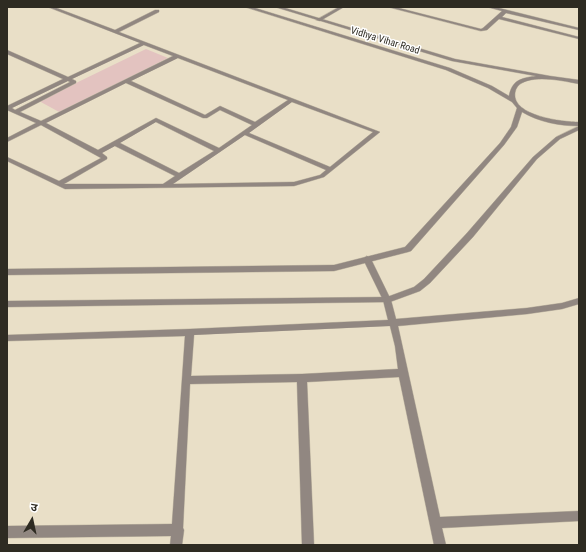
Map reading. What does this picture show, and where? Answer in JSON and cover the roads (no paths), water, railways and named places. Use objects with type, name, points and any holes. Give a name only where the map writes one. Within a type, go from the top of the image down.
[{"type":"street","points":[[7,159],[65,187],[294,184],[322,176],[377,132],[50,7]]},
{"type":"street","name":"Vidhya Vihar Road","points":[[247,7],[448,70],[490,87],[514,101],[520,108]]},
{"type":"street","name":"Vidhya Vihar Road","points":[[277,7],[454,60],[579,82]]},
{"type":"street","points":[[309,26],[342,7]]},
{"type":"street","points":[[390,7],[481,30],[505,11]]},
{"type":"street","points":[[489,7],[579,29]]},
{"type":"street","points":[[115,32],[157,11]]},
{"type":"street","points":[[498,17],[579,38]]},
{"type":"street","points":[[68,79],[144,43]]},
{"type":"street","points":[[7,52],[74,82],[15,112],[7,108]]},
{"type":"street","points":[[7,140],[177,56]]},
{"type":"street","points":[[514,101],[512,94],[515,86],[521,82],[536,78],[548,77]]},
{"type":"street","points":[[126,81],[205,117],[220,108],[256,124]]},
{"type":"street","points":[[164,186],[219,151],[291,100]]},
{"type":"street","points":[[7,108],[41,123],[105,158],[59,184]]},
{"type":"street","points":[[7,272],[334,268],[408,249],[471,181],[502,144],[514,127],[520,108],[530,114],[547,120],[562,124],[579,124]]},
{"type":"street","points":[[98,153],[156,120],[219,151]]},
{"type":"street","points":[[7,304],[387,300],[417,288],[427,281],[470,235],[534,158],[558,138],[579,128]]},
{"type":"street","points":[[244,133],[330,169]]},
{"type":"street","points":[[116,144],[180,176]]},
{"type":"street","points":[[367,259],[387,300],[399,346],[403,373],[440,545]]},
{"type":"street","points":[[7,338],[393,323],[527,311],[562,306],[579,301]]},
{"type":"street","points":[[176,545],[190,332]]},
{"type":"street","points":[[186,380],[302,378],[403,373]]},
{"type":"street","points":[[302,378],[308,545]]},
{"type":"street","points":[[436,524],[579,516]]},
{"type":"street","points":[[7,532],[178,530]]}]
